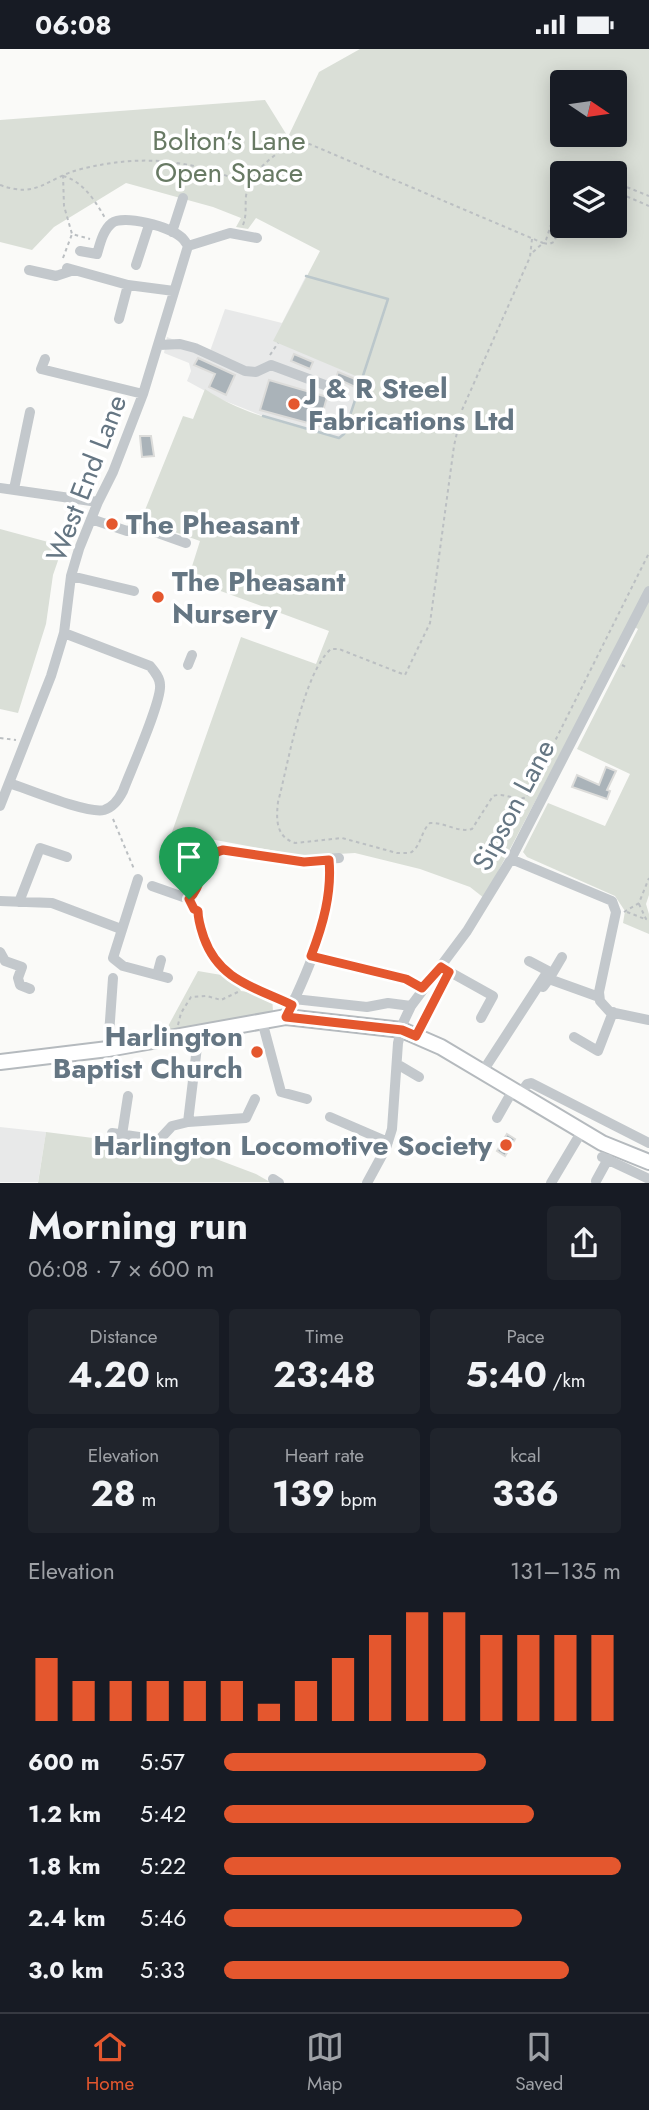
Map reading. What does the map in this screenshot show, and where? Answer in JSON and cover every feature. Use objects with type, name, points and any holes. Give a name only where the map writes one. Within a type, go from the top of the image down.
[{"type":"main road","points":[[0,1062],[108,1049],[262,1021],[291,1007],[402,1030],[441,1047],[602,1143],[648,1159]]},
{"type":"street","points":[[172,232],[183,198]]},
{"type":"street","points":[[80,251],[97,254],[109,225],[121,219],[130,219],[172,232],[188,246],[228,233],[243,232],[257,238]]},
{"type":"street","points":[[136,265],[149,225]]},
{"type":"street","points":[[240,248],[243,232]]},
{"type":"street","name":"West End Lane","points":[[0,806],[51,676],[64,633],[71,576],[91,519],[113,472],[143,394],[188,246]]},
{"type":"street","points":[[29,269],[55,276],[68,265],[128,285],[174,291]]},
{"type":"street","points":[[119,319],[128,285]]},
{"type":"street","points":[[159,345],[180,344],[195,348],[252,374],[265,362],[341,391]]},
{"type":"street","points":[[45,359],[41,369],[143,394]]},
{"type":"street","points":[[14,489],[30,412]]},
{"type":"street","points":[[0,488],[98,502]]},
{"type":"street","points":[[91,519],[127,531],[141,527],[186,543]]},
{"type":"street","points":[[71,576],[134,591]]},
{"type":"street","name":"Sipson Lane","points":[[368,1182],[388,1142],[399,1099],[397,1064],[402,1030],[411,1006],[422,988],[445,969],[512,859],[649,591]]},
{"type":"street","points":[[9,783],[89,809],[108,809],[123,791],[157,702],[160,685],[149,666],[64,633]]},
{"type":"street","points":[[19,902],[40,848],[66,857]]},
{"type":"street","points":[[189,899],[196,893],[209,858],[218,851],[304,862],[334,859],[325,913],[291,1007]]},
{"type":"street","points":[[512,859],[609,899],[622,912],[599,997],[605,1008],[613,1012],[649,1020]]},
{"type":"street","points":[[138,879],[113,953],[114,961],[162,977],[161,960]]},
{"type":"street","points":[[152,887],[189,899],[198,911]]},
{"type":"street","points":[[0,901],[52,903],[121,929]]},
{"type":"street","points":[[0,952],[5,961],[22,967],[18,978],[20,985],[30,989]]},
{"type":"street","points":[[311,956],[406,979],[422,988]]},
{"type":"street","points":[[484,1072],[562,957]]},
{"type":"street","points":[[530,961],[548,971],[542,986]]},
{"type":"street","points":[[218,965],[227,974],[291,1007],[367,1007],[388,1003],[411,1006]]},
{"type":"street","points":[[445,969],[493,996],[481,1018]]},
{"type":"street","points":[[108,1049],[113,978]]},
{"type":"street","points":[[529,978],[542,986],[599,997]]},
{"type":"street","points":[[574,1037],[597,1051],[613,1012]]},
{"type":"street","points":[[262,1021],[281,1093],[307,1099]]},
{"type":"street","points":[[188,1122],[197,1032]]},
{"type":"street","points":[[397,1064],[419,1077]]},
{"type":"street","points":[[497,1118],[517,1092],[531,1083],[649,1143]]},
{"type":"street","points":[[128,1096],[117,1134],[159,1140],[172,1126],[188,1122],[246,1118],[255,1099]]},
{"type":"street","points":[[330,1117],[388,1142]]},
{"type":"street","points":[[551,1182],[582,1131]]},
{"type":"street","points":[[596,1181],[605,1158],[649,1179]]},
{"type":"path","points":[[243,232],[250,186],[266,162],[298,140],[532,239],[549,244],[556,238]]},
{"type":"path","points":[[0,185],[26,191],[63,175],[107,163],[165,160],[211,169],[250,186]]},
{"type":"path","points":[[63,175],[77,183],[94,199],[109,225]]},
{"type":"path","points":[[63,175],[64,205],[72,234],[68,265]]},
{"type":"path","points":[[627,187],[649,196]]},
{"type":"path","points":[[627,197],[649,206]]},
{"type":"path","points":[[531,253],[546,240],[550,228]]},
{"type":"path","points":[[72,234],[101,243]]},
{"type":"path","points":[[532,239],[531,253],[459,422],[430,623],[405,675],[339,649],[331,649],[321,659],[305,699],[278,802],[276,816],[280,832],[290,842],[295,843],[342,838],[397,853],[411,853],[420,844],[430,823],[466,831],[472,829],[493,796],[500,794],[521,800],[527,797],[649,553]]},
{"type":"path","points":[[265,362],[278,343]]},
{"type":"path","points":[[0,738],[18,740]]},
{"type":"path","points":[[108,809],[138,879]]},
{"type":"path","points":[[622,912],[639,903],[649,878]]},
{"type":"path","points":[[639,903],[647,920]]},
{"type":"path","points":[[198,911],[209,952],[218,965]]},
{"type":"path","points":[[622,912],[647,920]]},
{"type":"path","points":[[416,1036],[445,969]]},
{"type":"path","points":[[177,1035],[181,1013],[191,997],[207,996],[220,1000],[241,991]]},
{"type":"shaded area","points":[[306,276],[388,299],[344,434],[339,438],[263,416],[220,399],[187,381],[191,371],[189,363],[164,353],[167,337],[209,354],[225,309],[282,323]]},
{"type":"shaded area","points":[[0,1127],[46,1132],[38,1182],[0,1182]]},
{"type":"green space","name":"Bolton's Lane Open Space","points":[[360,49],[649,49],[649,895],[646,904],[649,934],[623,923],[625,911],[615,896],[527,857],[523,852],[548,803],[605,826],[630,774],[577,749],[638,629],[629,624],[484,898],[470,887],[420,869],[355,853],[303,856],[172,832],[241,637],[316,664],[329,631],[188,579],[200,541],[141,520],[183,416],[193,419],[205,389],[253,413],[339,438],[344,434],[363,379],[273,341],[320,251],[256,218],[248,229],[236,227],[241,218],[213,207],[126,183],[54,227],[32,250],[0,242],[0,120],[265,100],[288,137],[319,72]]},
{"type":"green space","points":[[0,529],[63,546],[53,575],[46,624],[18,713],[0,709]]},
{"type":"green space","points":[[198,971],[233,977],[241,991],[272,995],[273,1012],[166,1030]]},
{"type":"green space","points":[[46,1132],[195,1151],[270,1182],[38,1183]]},
{"type":"building","points":[[294,354],[313,362],[310,369],[291,361]]},
{"type":"building","points":[[198,358],[235,375],[226,395],[209,387],[215,374],[194,365]]},
{"type":"building","points":[[338,372],[360,381],[357,388],[336,378]]},
{"type":"building","name":"J & R Steel Fabrications Ltd","points":[[269,380],[327,397],[319,426],[260,410]]},
{"type":"building","points":[[140,436],[151,436],[154,456],[142,457]]},
{"type":"building","points":[[606,767],[616,771],[607,790],[610,791],[607,799],[572,787],[577,775],[599,785]]},
{"type":"building","name":"Harlington Locomotive Society","points":[[507,1134],[515,1139],[505,1156],[497,1151]]},
{"type":"waterway","points":[[263,416],[339,438],[344,434],[388,299],[306,276]]},
{"type":"place","name":"J & R Steel Fabrications Ltd","points":[[294,404]]},
{"type":"place","name":"The Pheasant","points":[[112,524]]},
{"type":"place","name":"The Pheasant Nursery","points":[[158,597]]},
{"type":"place","name":"Harlington Baptist Church","points":[[257,1052]]},
{"type":"place","name":"Harlington Locomotive Society","points":[[506,1145]]},
{"type":"route","points":[[218,851],[304,862],[329,860],[330,875],[325,913],[311,956],[406,979],[422,988],[441,967],[449,972],[416,1036],[402,1030],[286,1017],[292,1005],[227,974],[218,965],[209,952],[198,911],[189,899],[196,893],[209,858],[218,851]]}]
